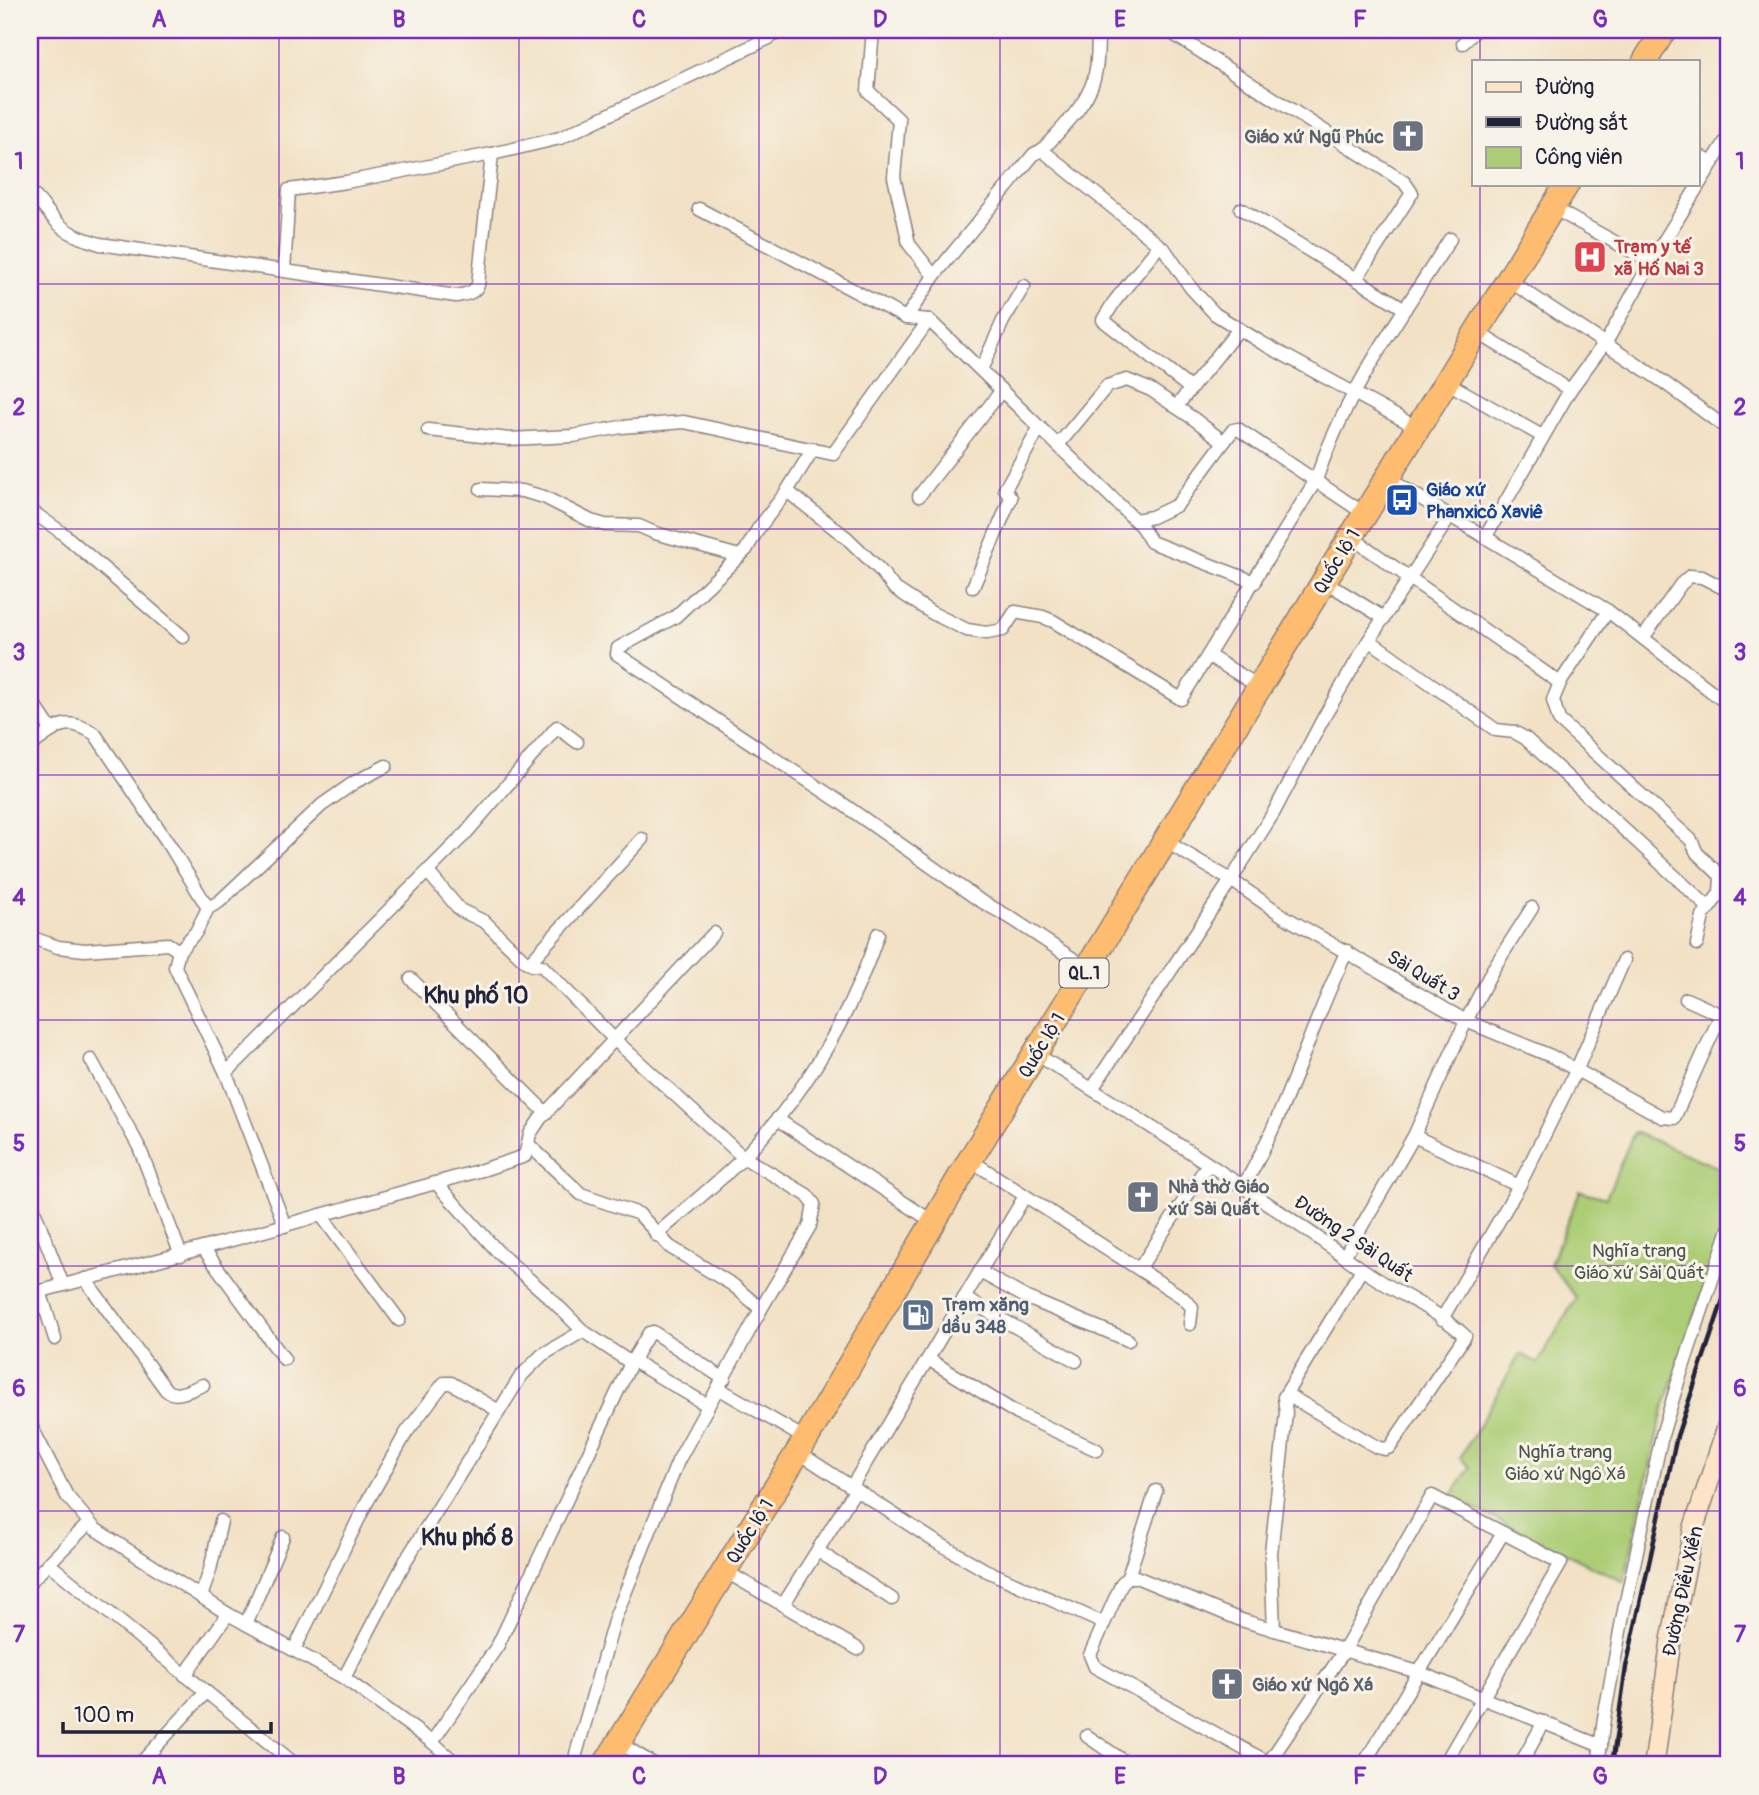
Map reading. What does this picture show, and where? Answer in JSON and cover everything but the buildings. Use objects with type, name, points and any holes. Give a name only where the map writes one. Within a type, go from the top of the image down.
[{"type":"highway","points":[[1645,60],[1664,30]]},
{"type":"highway","name":"Quốc lộ 1","points":[[605,1765],[802,1445],[970,1160],[1566,186]]},
{"type":"street","points":[[284,271],[289,190],[492,154],[560,138],[769,38],[776,30]]},
{"type":"street","points":[[873,30],[868,91],[899,120],[894,177],[909,244],[934,276]]},
{"type":"street","points":[[906,318],[934,276],[1034,154],[1042,150],[1090,92],[1096,69],[1098,30]]},
{"type":"street","points":[[1167,30],[1404,182],[1412,193],[1356,279]]},
{"type":"street","points":[[1464,43],[1476,30]]},
{"type":"street","points":[[1486,536],[1570,390],[1609,337],[1651,262],[1720,160],[1729,136]]},
{"type":"street","points":[[1042,150],[1165,250],[1191,288],[1215,314],[1418,428]]},
{"type":"street","points":[[30,192],[44,204],[56,222],[72,234],[100,244],[456,296],[474,291],[478,285],[492,154]]},
{"type":"street","points":[[1700,155],[1720,160]]},
{"type":"street","points":[[1553,208],[1651,262]]},
{"type":"street","points":[[699,209],[906,318],[929,320],[1135,520],[1151,542],[1255,582]]},
{"type":"street","points":[[1241,209],[1405,309]]},
{"type":"street","points":[[787,491],[847,538],[894,588],[932,613],[979,634],[996,633],[1003,629],[1015,612],[1043,617],[1181,699],[1316,480],[1328,444],[1383,343],[1450,239]]},
{"type":"street","points":[[1159,246],[1103,320],[1191,388]]},
{"type":"street","points":[[1508,280],[1662,381],[1729,429]]},
{"type":"street","points":[[981,370],[1003,321],[1024,286]]},
{"type":"street","points":[[428,430],[509,439],[573,436],[621,427],[684,422],[833,454],[929,320]]},
{"type":"street","points":[[1176,407],[1239,329]]},
{"type":"street","points":[[1477,332],[1570,390]]},
{"type":"street","points":[[1151,390],[1167,370]]},
{"type":"street","points":[[1058,445],[1107,386],[1127,380],[1151,390],[1224,442]]},
{"type":"street","points":[[1446,382],[1542,436]]},
{"type":"street","points":[[919,496],[1002,390]]},
{"type":"street","points":[[973,587],[1011,498],[1005,489],[1040,428]]},
{"type":"street","points":[[1135,520],[1152,517],[1177,505],[1233,430],[1238,429],[1365,514]]},
{"type":"street","points":[[813,450],[746,550],[675,617],[618,649],[617,654],[843,804],[979,900],[1087,968]]},
{"type":"street","points":[[1387,478],[1608,611],[1729,705]]},
{"type":"street","points":[[481,489],[522,491],[544,497],[591,521],[639,526],[655,533],[739,556]]},
{"type":"street","points":[[30,510],[61,532],[183,637]]},
{"type":"street","points":[[1091,1089],[1274,812],[1324,717],[1369,640],[1451,515]]},
{"type":"street","points":[[1351,537],[1560,683]]},
{"type":"street","points":[[1643,638],[1681,584],[1690,576],[1702,577],[1729,591]]},
{"type":"street","points":[[1324,581],[1384,618]]},
{"type":"street","points":[[1608,611],[1560,683],[1553,700],[1559,720],[1691,840],[1697,853],[1721,876],[1720,893],[1703,916],[1698,944]]},
{"type":"street","points":[[1369,640],[1496,730],[1514,732],[1525,738],[1708,907]]},
{"type":"street","points":[[1209,656],[1260,687]]},
{"type":"street","points":[[30,698],[52,731]]},
{"type":"street","points":[[30,746],[66,723],[78,723],[95,734],[166,839],[208,908]]},
{"type":"street","points":[[226,1073],[466,833],[557,727],[577,742]]},
{"type":"street","points":[[285,1226],[226,1073],[176,967],[179,951],[196,932],[208,908],[219,902],[322,805],[355,782],[386,766]]},
{"type":"street","points":[[528,963],[642,839]]},
{"type":"street","name":"Sài Quất 3","points":[[1165,841],[1285,916],[1465,1021],[1551,1056],[1662,1117],[1674,1118],[1720,1017],[1717,1013],[1686,999]]},
{"type":"street","points":[[427,871],[460,910],[485,922],[528,963],[542,966],[615,1040],[743,1157],[807,1195],[814,1204],[810,1226],[678,1461],[615,1618],[576,1754],[581,1765]]},
{"type":"street","points":[[1345,1255],[1414,1136],[1465,1021],[1493,969],[1532,908]]},
{"type":"street","points":[[55,1339],[35,1293],[285,1226],[525,1156],[530,1134],[546,1113],[714,933]]},
{"type":"street","points":[[656,1235],[743,1157],[777,1119],[822,1056],[843,1021],[864,975],[878,934]]},
{"type":"street","points":[[30,937],[58,947],[85,950],[168,944],[179,951]]},
{"type":"street","points":[[1243,1187],[1265,1149],[1347,951]]},
{"type":"street","points":[[1442,1319],[1519,1186],[1576,1071],[1625,960]]},
{"type":"street","points":[[411,979],[546,1113]]},
{"type":"street","name":"Đường 2 Sài Quất","points":[[1035,1054],[1209,1164],[1465,1336],[1390,1447],[1385,1449],[1377,1447],[1286,1394]]},
{"type":"street","points":[[91,1060],[139,1147],[181,1255]]},
{"type":"street","points":[[777,1119],[933,1222]]},
{"type":"street","points":[[1414,1136],[1519,1186]]},
{"type":"street","points":[[528,1144],[581,1194],[639,1214],[656,1235],[689,1260],[733,1285],[761,1309]]},
{"type":"street","points":[[970,1160],[1189,1303],[1192,1307],[1190,1324]]},
{"type":"street","points":[[1139,1269],[1209,1164]]},
{"type":"street","points":[[436,1183],[500,1254],[583,1331],[708,1405]]},
{"type":"street","points":[[783,1605],[818,1550],[1025,1196]]},
{"type":"street","points":[[30,1200],[63,1285]]},
{"type":"street","points":[[321,1215],[399,1320]]},
{"type":"street","points":[[1598,1765],[1623,1615],[1662,1436],[1729,1229]]},
{"type":"street","points":[[203,1248],[284,1359]]},
{"type":"street","points":[[1274,1630],[1271,1553],[1286,1394],[1362,1269]]},
{"type":"street","points":[[979,1272],[1027,1298],[1128,1340]]},
{"type":"street","points":[[85,1279],[166,1390],[177,1394],[203,1385]]},
{"type":"street","points":[[964,1298],[1076,1361]]},
{"type":"street","points":[[344,1678],[406,1560],[521,1376],[542,1355],[583,1331]]},
{"type":"street","points":[[432,1742],[498,1645],[652,1332],[854,1487],[933,1540],[985,1570],[1103,1623]]},
{"type":"street","points":[[928,1359],[1018,1414],[1097,1450]]},
{"type":"street","points":[[294,1650],[373,1492],[406,1433],[444,1383],[451,1383],[499,1411]]},
{"type":"street","name":"Đường Điều Xiển","points":[[1654,1765],[1671,1640],[1694,1527],[1729,1421]]},
{"type":"street","points":[[30,1424],[67,1496],[89,1523],[228,1614],[344,1678],[432,1742],[458,1765]]},
{"type":"street","points":[[1156,1490],[1128,1577],[1122,1583],[1090,1655],[1095,1667],[1269,1764],[1344,1651],[1432,1496],[1561,1563],[1444,1765]]},
{"type":"street","points":[[201,1597],[221,1521]]},
{"type":"street","points":[[30,1582],[89,1523]]},
{"type":"street","points":[[1363,1765],[1503,1533]]},
{"type":"street","points":[[246,1624],[283,1537]]},
{"type":"street","points":[[818,1550],[892,1599]]},
{"type":"street","points":[[48,1563],[288,1763]]},
{"type":"street","points":[[725,1571],[858,1649]]},
{"type":"street","points":[[1128,1577],[1136,1577],[1241,1620],[1418,1672],[1601,1746]]},
{"type":"street","points":[[185,1675],[228,1614]]},
{"type":"street","points":[[139,1765],[206,1692]]},
{"type":"street","points":[[1520,1765],[1544,1722]]},
{"type":"street","points":[[1087,1736],[1129,1765]]},
{"type":"street","points":[[619,1743],[654,1765]]},
{"type":"green space","points":[[1634,1132],[1729,1172],[1729,1215],[1662,1414],[1624,1582],[1451,1497],[1470,1467],[1460,1458],[1520,1354],[1538,1363],[1576,1298],[1550,1264],[1580,1191],[1606,1198]]},
{"type":"railway","points":[[1612,1765],[1626,1667],[1677,1436],[1729,1282]]},
{"type":"place","name":"Giáo xứ Ngũ Phúc","points":[[1408,136]]},
{"type":"place","name":"Trạm y tế xã Hố Nai 3","points":[[1590,257]]},
{"type":"place","name":"Giáo xứ Phanxicô Xaviê","points":[[1402,500]]},
{"type":"place","name":"Nhà thờ Giáo xứ Sài Quất","points":[[1143,1197]]},
{"type":"place","name":"Trạm xăng dầu 348","points":[[918,1315]]},
{"type":"place","name":"Giáo xứ Ngô Xá","points":[[1227,1684]]},
{"type":"district","name":"Khu phố 10","points":[[476,995]]},
{"type":"district","name":"Khu phố 8","points":[[467,1537]]},
{"type":"park label","name":"Nghĩa trang Giáo xứ Sài Quất","points":[[1639,1261]]},
{"type":"park label","name":"Nghĩa trang Giáo xứ Ngô Xá","points":[[1565,1462]]}]
